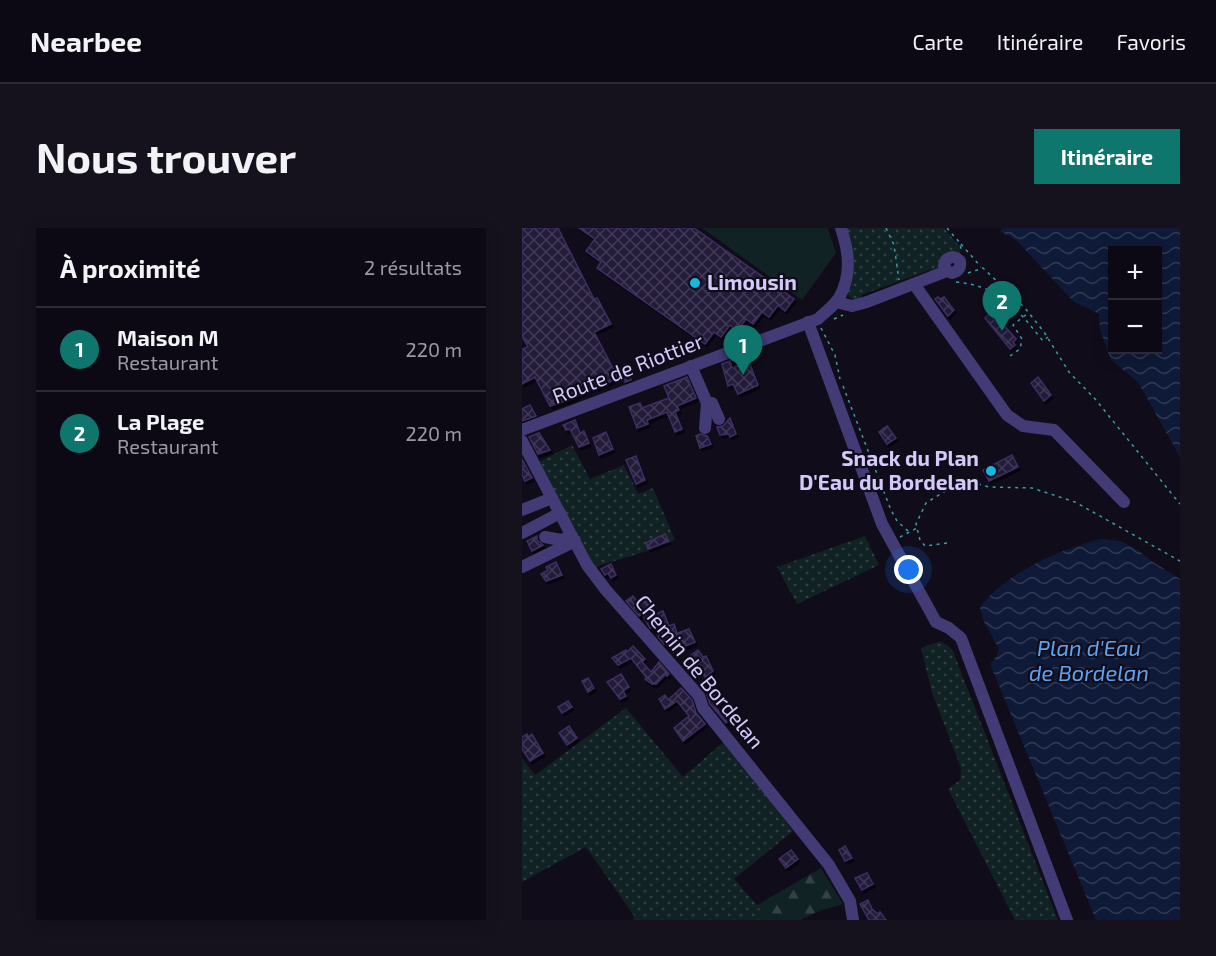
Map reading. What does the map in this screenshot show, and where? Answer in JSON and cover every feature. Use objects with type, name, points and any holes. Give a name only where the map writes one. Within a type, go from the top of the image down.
[{"type":"street","points":[[841,228],[848,246],[849,264],[846,281],[836,302],[852,306],[914,284],[950,276],[961,267],[958,259]]},
{"type":"street","points":[[914,284],[1007,415],[1023,426],[1054,430],[1124,502]]},
{"type":"street","name":"Route de Riottier","points":[[522,430],[813,323],[836,302]]},
{"type":"street","points":[[813,323],[882,524],[936,622],[949,628],[961,638],[1068,920]]},
{"type":"street","points":[[691,366],[707,403],[705,428]]},
{"type":"street","points":[[707,403],[712,403],[719,419]]},
{"type":"street","name":"Chemin de Bordelan","points":[[522,441],[587,565],[606,590],[699,696],[703,708],[818,850],[850,901],[853,920]]},
{"type":"street","points":[[522,510],[552,498]]},
{"type":"street","points":[[522,533],[560,513]]},
{"type":"street","points":[[545,537],[561,540],[574,539]]},
{"type":"street","points":[[522,567],[574,539]]},
{"type":"path","points":[[886,228],[894,245],[901,290]]},
{"type":"path","points":[[947,228],[978,266],[983,268],[1028,312],[1048,337],[1069,372],[1096,399],[1180,504]]},
{"type":"path","points":[[958,259],[962,248],[960,243]]},
{"type":"path","points":[[967,274],[983,268]]},
{"type":"path","points":[[950,276],[982,286],[1008,300],[1043,341],[1048,337]]},
{"type":"path","points":[[1010,356],[1020,348],[1022,339],[1013,325],[1028,312]]},
{"type":"path","points":[[813,323],[825,333],[835,355],[841,381],[891,510],[897,521],[909,532]]},
{"type":"path","points":[[947,543],[925,546],[920,540],[916,524],[926,503],[955,484],[971,482],[989,487],[1032,488],[1075,502],[1180,561]]},
{"type":"path","points":[[892,541],[917,528]]},
{"type":"green space","points":[[702,228],[828,228],[836,253],[802,300]]},
{"type":"green space","points":[[845,228],[944,228],[961,248],[960,253],[933,274],[930,270],[861,295],[863,300],[855,300],[849,296],[847,291]]},
{"type":"green space","points":[[572,445],[590,479],[624,465],[638,494],[653,488],[675,540],[660,547],[595,567],[539,462]]},
{"type":"green space","points":[[865,536],[879,565],[797,604],[777,567]]},
{"type":"green space","points":[[941,641],[952,649],[1058,920],[1015,920],[948,789],[960,780],[961,768],[932,693],[921,648]]},
{"type":"green space","points":[[626,708],[683,777],[726,740],[793,831],[734,879],[767,920],[633,920],[634,916],[586,847],[522,882],[522,758],[535,775]]},
{"type":"green space","points":[[821,868],[843,904],[819,911],[801,920],[767,920],[757,905]]},
{"type":"water","points":[[1003,228],[1180,228],[1180,457],[1138,382],[1111,360],[1109,354],[1162,354],[1162,246],[1108,246],[1108,352],[1100,330],[1099,314],[1074,302],[1016,240],[1000,231]]},
{"type":"water","name":"Plan d'Eau de Bordelan","points":[[1101,539],[1121,541],[1180,579],[1180,920],[1096,920],[990,664],[999,649],[983,620],[980,607],[991,594],[1035,564],[1069,549]]},
{"type":"building","points":[[522,228],[558,228],[594,299],[597,298],[611,324],[594,332],[618,378],[550,406],[535,377],[522,384],[522,349],[528,347],[522,336]]},
{"type":"building","name":"Limousin","points":[[579,228],[694,228],[794,299],[785,311],[778,305],[769,317],[762,312],[753,324],[746,319],[737,331],[730,325],[721,337],[714,332],[705,344],[597,268],[601,262],[586,251],[595,239]]},
{"type":"building","points":[[938,297],[940,299],[944,297],[954,310],[948,316],[935,299]]},
{"type":"building","points":[[989,314],[1000,327],[1003,324],[1016,339],[1013,342],[1015,345],[1010,349],[985,318]]},
{"type":"building","points":[[730,361],[732,368],[749,362],[758,385],[738,394],[733,384],[728,386],[722,364]]},
{"type":"building","points":[[627,369],[631,380],[625,382],[620,372]]},
{"type":"building","points":[[687,377],[696,398],[677,406],[679,410],[675,412],[682,429],[675,432],[667,412],[647,420],[648,424],[637,428],[629,407],[640,403],[642,408],[669,398],[664,386]]},
{"type":"building","points":[[1038,377],[1051,395],[1044,401],[1031,383]]},
{"type":"building","points":[[530,405],[536,416],[522,421],[522,409]]},
{"type":"building","points":[[730,418],[736,434],[730,437],[729,434],[720,435],[717,427],[723,426]]},
{"type":"building","points":[[575,420],[580,433],[584,431],[589,443],[579,447],[570,429],[566,430],[563,425]]},
{"type":"building","points":[[887,426],[896,438],[887,444],[879,432]]},
{"type":"building","points":[[606,432],[613,449],[599,455],[593,438]]},
{"type":"building","points":[[539,433],[550,450],[538,454],[529,437]]},
{"type":"building","points":[[700,434],[707,436],[711,444],[700,448],[696,436]]},
{"type":"building","points":[[1012,455],[1018,467],[989,481],[983,470]]},
{"type":"building","points":[[636,456],[645,480],[636,484],[626,460]]},
{"type":"building","points":[[522,459],[532,478],[525,481],[522,475]]},
{"type":"building","points":[[665,534],[669,541],[648,549],[646,543]]},
{"type":"building","points":[[537,536],[537,540],[543,545],[532,551],[527,541]]},
{"type":"building","points":[[556,562],[562,575],[546,581],[541,574],[548,570],[546,567]]},
{"type":"building","points":[[611,564],[616,575],[611,578],[601,569]]},
{"type":"building","points":[[633,596],[638,603],[646,601],[656,614],[663,611],[669,626],[674,624],[679,638],[664,644],[655,626],[650,628],[642,614],[639,616],[626,601]]},
{"type":"building","points":[[689,629],[695,642],[683,647],[678,633]]},
{"type":"building","points":[[633,646],[645,659],[642,662],[651,672],[659,662],[669,674],[667,676],[666,674],[656,684],[652,684],[645,679],[646,677],[631,658],[618,665],[612,658],[626,650],[627,652]]},
{"type":"building","points":[[698,650],[703,657],[706,656],[713,671],[705,677],[690,656]]},
{"type":"building","points":[[621,674],[629,687],[623,691],[626,696],[620,699],[607,682]]},
{"type":"building","points":[[588,678],[594,688],[588,692],[582,681]]},
{"type":"building","points":[[681,688],[692,700],[696,713],[705,724],[683,741],[674,728],[689,716],[677,701],[665,709],[659,699],[665,695],[668,700]]},
{"type":"building","points":[[711,692],[722,698],[714,705],[726,723],[710,704],[707,695]]},
{"type":"building","points":[[568,701],[572,707],[562,713],[558,707]]},
{"type":"building","points":[[569,726],[577,738],[567,745],[559,733]]},
{"type":"building","points":[[527,734],[528,737],[532,734],[543,753],[530,761],[522,749],[522,737]]},
{"type":"building","points":[[845,846],[852,858],[845,861],[839,850]]},
{"type":"building","points":[[791,850],[798,859],[786,868],[779,859]]},
{"type":"building","points":[[867,873],[873,884],[862,890],[855,878]]},
{"type":"building","points":[[868,900],[872,909],[878,914],[880,912],[886,920],[869,920],[860,904]]},
{"type":"place","name":"Limousin","points":[[695,283]]},
{"type":"place","name":"La Plage","points":[[1002,331]]},
{"type":"place","name":"Maison M","points":[[743,375]]},
{"type":"place","name":"Snack du Plan D'Eau du Bordelan","points":[[991,471]]}]
